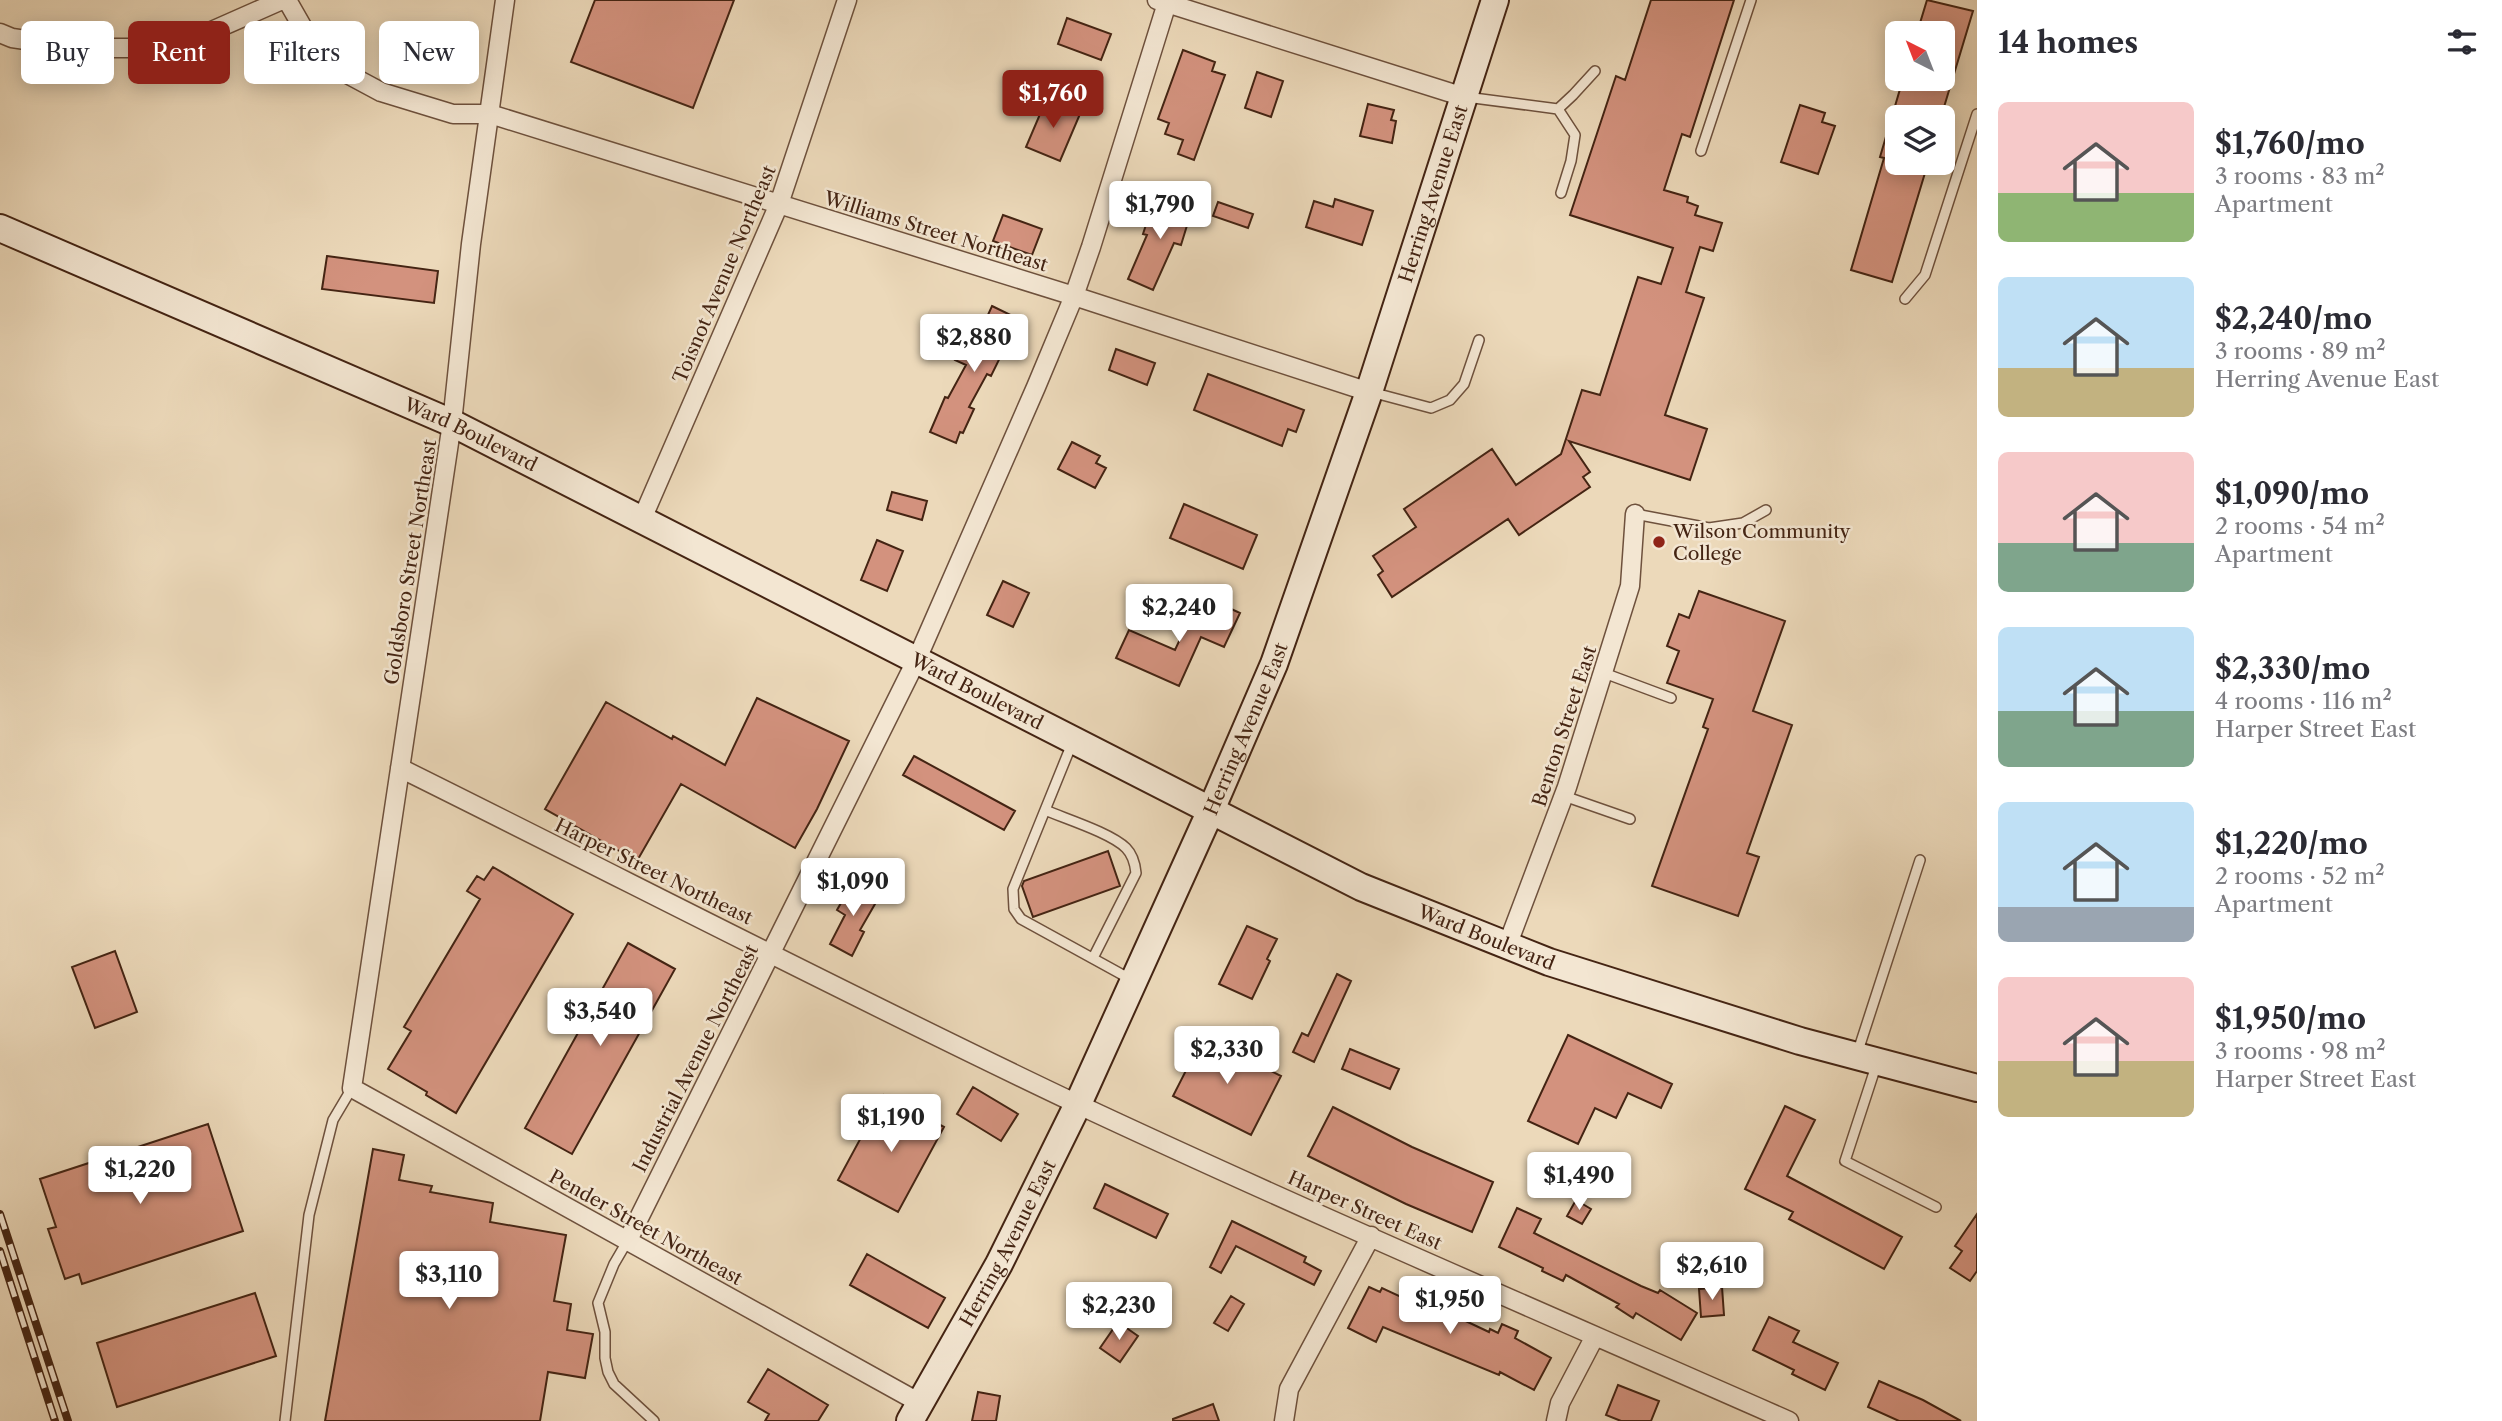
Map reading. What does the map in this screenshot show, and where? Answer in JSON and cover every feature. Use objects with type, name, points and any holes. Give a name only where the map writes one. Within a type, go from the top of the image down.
[{"type":"main road","name":"Herring Avenue East","points":[[915,1412],[999,1264],[1079,1104],[1274,664],[1369,392],[1495,0]]},
{"type":"main road","name":"Ward Boulevard","points":[[0,228],[452,423],[1361,887],[1507,946],[1588,975],[1800,1041],[1977,1088]]},
{"type":"street","points":[[0,33],[12,38],[96,48],[152,48],[207,33],[284,0]]},
{"type":"street","name":"Williams Street Northeast","points":[[284,0],[307,35],[340,69],[381,92],[453,114],[490,114],[1074,296],[1369,392]]},
{"type":"street","name":"Goldsboro Street Northeast","points":[[352,1088],[452,423],[471,244],[505,0]]},
{"type":"street","name":"Toisnot Avenue Northeast","points":[[642,520],[779,204],[846,0]]},
{"type":"street","points":[[1162,2],[1464,97]]},
{"type":"street","name":"Industrial Avenue Northeast","points":[[628,1240],[917,659],[1074,296],[1162,2]]},
{"type":"street","name":"Benton Street East","points":[[1507,946],[1564,796],[1630,586],[1635,514]]},
{"type":"street","name":"Harper Street Northeast","points":[[400,768],[1079,1104]]},
{"type":"street","name":"Pender Street Northeast","points":[[352,1088],[628,1240],[915,1412]]},
{"type":"street","name":"Harper Street East","points":[[1079,1104],[1788,1421]]},
{"type":"street","points":[[1284,1421],[1289,1389],[1371,1236]]},
{"type":"street","points":[[1556,1421],[1560,1404],[1595,1336]]},
{"type":"lane","points":[[1701,151],[1751,0]]},
{"type":"lane","points":[[1558,109],[1595,71]]},
{"type":"lane","points":[[1464,97],[1558,109],[1575,135],[1571,161],[1561,193]]},
{"type":"lane","points":[[1905,299],[1925,275],[1977,114]]},
{"type":"lane","points":[[1369,392],[1431,408],[1450,400],[1464,384],[1479,340]]},
{"type":"lane","points":[[1635,514],[1709,528],[1743,523],[1766,510]]},
{"type":"lane","points":[[1604,673],[1671,698]]},
{"type":"lane","points":[[1073,740],[1013,889],[1014,909],[1021,919],[1134,981]]},
{"type":"lane","points":[[1564,796],[1630,819]]},
{"type":"lane","points":[[1045,810],[1116,840],[1127,848],[1135,860],[1136,873],[1093,958]]},
{"type":"lane","points":[[1920,859],[1867,1059],[1845,1161],[1936,1207]]},
{"type":"lane","points":[[285,1421],[309,1215],[333,1120],[352,1088]]},
{"type":"lane","points":[[628,1240],[614,1264],[598,1303],[605,1332],[607,1365],[614,1384],[654,1421]]},
{"type":"building","points":[[595,0],[734,0],[693,108],[571,62]]},
{"type":"building","points":[[1651,0],[1734,0],[1690,137],[1682,134],[1664,190],[1688,197],[1687,202],[1698,206],[1695,215],[1722,223],[1713,251],[1700,247],[1686,292],[1704,298],[1665,415],[1707,429],[1690,480],[1569,441],[1590,472],[1583,477],[1590,487],[1519,535],[1508,519],[1392,597],[1378,575],[1383,571],[1373,556],[1416,527],[1404,509],[1492,449],[1516,485],[1561,454],[1582,390],[1600,395],[1638,277],[1661,284],[1673,248],[1570,215],[1616,76],[1625,80]]},
{"type":"building","points":[[1927,0],[1973,11],[1955,71],[1955,21],[1921,21]]},
{"type":"building","points":[[1067,18],[1111,34],[1101,60],[1058,44]]},
{"type":"building","points":[[1183,50],[1215,62],[1212,71],[1225,75],[1194,160],[1178,154],[1183,140],[1165,134],[1169,123],[1158,119]]},
{"type":"building","points":[[1257,72],[1283,81],[1271,117],[1245,108]]},
{"type":"building","points":[[1899,91],[1949,91],[1945,105],[1895,105]]},
{"type":"building","points":[[1046,100],[1080,114],[1060,161],[1026,147]]},
{"type":"building","points":[[1368,104],[1394,110],[1391,120],[1396,121],[1392,143],[1360,136]]},
{"type":"building","points":[[1800,105],[1825,113],[1822,122],[1835,126],[1818,174],[1781,162]]},
{"type":"building","points":[[1885,140],[1885,175],[1924,175],[1892,282],[1851,270],[1884,158],[1880,157]]},
{"type":"building","points":[[1335,199],[1373,211],[1362,245],[1306,227],[1314,201],[1333,207]]},
{"type":"building","points":[[1154,200],[1172,205],[1174,200],[1193,206],[1181,245],[1174,243],[1153,290],[1128,279],[1147,235],[1143,234]]},
{"type":"building","points":[[1218,202],[1253,214],[1248,228],[1213,216]]},
{"type":"building","points":[[1003,215],[1042,229],[1032,255],[993,241]]},
{"type":"building","points":[[327,256],[438,271],[434,303],[322,289]]},
{"type":"building","points":[[992,306],[1019,319],[991,376],[987,374],[969,407],[974,409],[956,443],[930,432],[945,397],[948,398],[966,365],[955,360],[962,345],[972,350]]},
{"type":"building","points":[[1116,349],[1155,363],[1147,385],[1109,370]]},
{"type":"building","points":[[1208,374],[1304,410],[1296,432],[1288,429],[1282,446],[1194,410]]},
{"type":"building","points":[[1072,442],[1100,456],[1096,463],[1106,468],[1095,488],[1058,469]]},
{"type":"building","points":[[892,492],[927,501],[922,520],[887,510]]},
{"type":"building","points":[[1184,504],[1257,535],[1243,569],[1170,538]]},
{"type":"building","points":[[877,540],[903,551],[887,591],[861,580]]},
{"type":"building","points":[[1003,581],[1029,593],[1013,627],[987,615]]},
{"type":"building","points":[[1699,591],[1785,621],[1753,711],[1792,725],[1747,853],[1759,857],[1738,916],[1652,886],[1708,729],[1703,727],[1713,699],[1667,683],[1679,651],[1667,646],[1679,614],[1689,618]]},
{"type":"building","points":[[1214,601],[1240,613],[1224,647],[1201,637],[1179,686],[1116,658],[1129,630],[1175,650],[1194,609],[1207,615]]},
{"type":"building","points":[[757,698],[849,741],[795,848],[681,784],[637,861],[545,809],[606,702],[725,765]]},
{"type":"building","points":[[914,756],[1015,811],[1004,830],[903,775]]},
{"type":"building","points":[[1108,851],[1120,886],[1033,917],[1022,886],[1024,881]]},
{"type":"building","points":[[493,867],[573,914],[456,1113],[388,1069],[411,1031],[404,1027],[480,899],[467,891],[477,876],[484,880]]},
{"type":"building","points":[[853,882],[879,897],[860,930],[864,932],[852,956],[830,944],[845,915],[837,910]]},
{"type":"building","points":[[1247,926],[1277,939],[1252,999],[1219,984]]},
{"type":"building","points":[[628,943],[675,969],[572,1154],[525,1128]]},
{"type":"building","points":[[115,951],[137,1012],[95,1028],[72,967]]},
{"type":"building","points":[[1337,974],[1351,981],[1314,1062],[1293,1052],[1302,1033],[1308,1036]]},
{"type":"building","points":[[1568,1035],[1672,1084],[1661,1108],[1628,1093],[1616,1118],[1595,1108],[1578,1144],[1528,1121]]},
{"type":"building","points":[[1203,1037],[1281,1076],[1251,1135],[1173,1096]]},
{"type":"building","points":[[1350,1049],[1399,1069],[1390,1089],[1342,1069]]},
{"type":"building","points":[[973,1087],[1018,1114],[1001,1141],[957,1114]]},
{"type":"building","points":[[884,1095],[944,1127],[898,1212],[838,1180]]},
{"type":"building","points":[[1785,1106],[1815,1120],[1787,1176],[1902,1237],[1884,1269],[1789,1219],[1793,1212],[1745,1189]]},
{"type":"building","points":[[1333,1107],[1412,1147],[1493,1182],[1472,1232],[1406,1204],[1308,1156]]},
{"type":"building","points":[[208,1124],[243,1231],[82,1284],[79,1274],[65,1279],[48,1229],[56,1227],[40,1179]]},
{"type":"building","points":[[373,1149],[404,1155],[399,1180],[432,1186],[430,1192],[493,1203],[490,1222],[566,1235],[554,1301],[571,1304],[567,1330],[593,1334],[585,1378],[548,1372],[540,1421],[325,1421]]},
{"type":"building","points":[[1105,1184],[1168,1214],[1156,1238],[1094,1208]]},
{"type":"building","points":[[1576,1200],[1591,1209],[1582,1224],[1567,1216]]},
{"type":"building","points":[[1517,1208],[1541,1219],[1534,1233],[1641,1286],[1658,1293],[1660,1290],[1697,1313],[1681,1340],[1636,1313],[1633,1318],[1616,1307],[1619,1304],[1566,1275],[1563,1281],[1499,1247]]},
{"type":"building","points":[[1977,1214],[1977,1271],[1970,1281],[1950,1268],[1962,1251],[1955,1246]]},
{"type":"building","points":[[1232,1221],[1306,1257],[1304,1262],[1321,1271],[1314,1285],[1236,1246],[1221,1273],[1210,1267]]},
{"type":"building","points":[[867,1254],[945,1298],[928,1328],[850,1285]]},
{"type":"building","points":[[1369,1287],[1380,1292],[1382,1288],[1414,1303],[1417,1298],[1489,1332],[1490,1329],[1498,1333],[1502,1324],[1518,1331],[1515,1338],[1551,1358],[1534,1390],[1500,1372],[1499,1375],[1383,1327],[1376,1342],[1348,1328]]},
{"type":"building","points":[[1722,1287],[1724,1315],[1701,1317],[1699,1289]]},
{"type":"building","points":[[255,1293],[276,1356],[117,1407],[97,1343]]},
{"type":"building","points":[[1231,1296],[1244,1304],[1228,1331],[1214,1323]]},
{"type":"building","points":[[1769,1317],[1799,1331],[1793,1342],[1838,1363],[1825,1390],[1792,1374],[1794,1370],[1753,1350]]},
{"type":"building","points":[[1118,1322],[1138,1336],[1120,1362],[1100,1348]]},
{"type":"building","points":[[768,1369],[828,1405],[818,1421],[765,1421],[769,1414],[748,1402]]},
{"type":"building","points":[[1879,1381],[1923,1400],[1961,1421],[1899,1421],[1868,1407]]},
{"type":"building","points":[[1618,1385],[1659,1401],[1651,1421],[1621,1421],[1606,1415]]},
{"type":"building","points":[[978,1392],[1000,1396],[996,1421],[972,1421]]},
{"type":"building","points":[[1213,1404],[1219,1421],[1173,1421],[1173,1419]]},
{"type":"railway","points":[[0,1214],[68,1421]]},
{"type":"railway","points":[[0,1251],[55,1421]]},
{"type":"place","name":"Wilson Community College","points":[[1659,542]]}]
